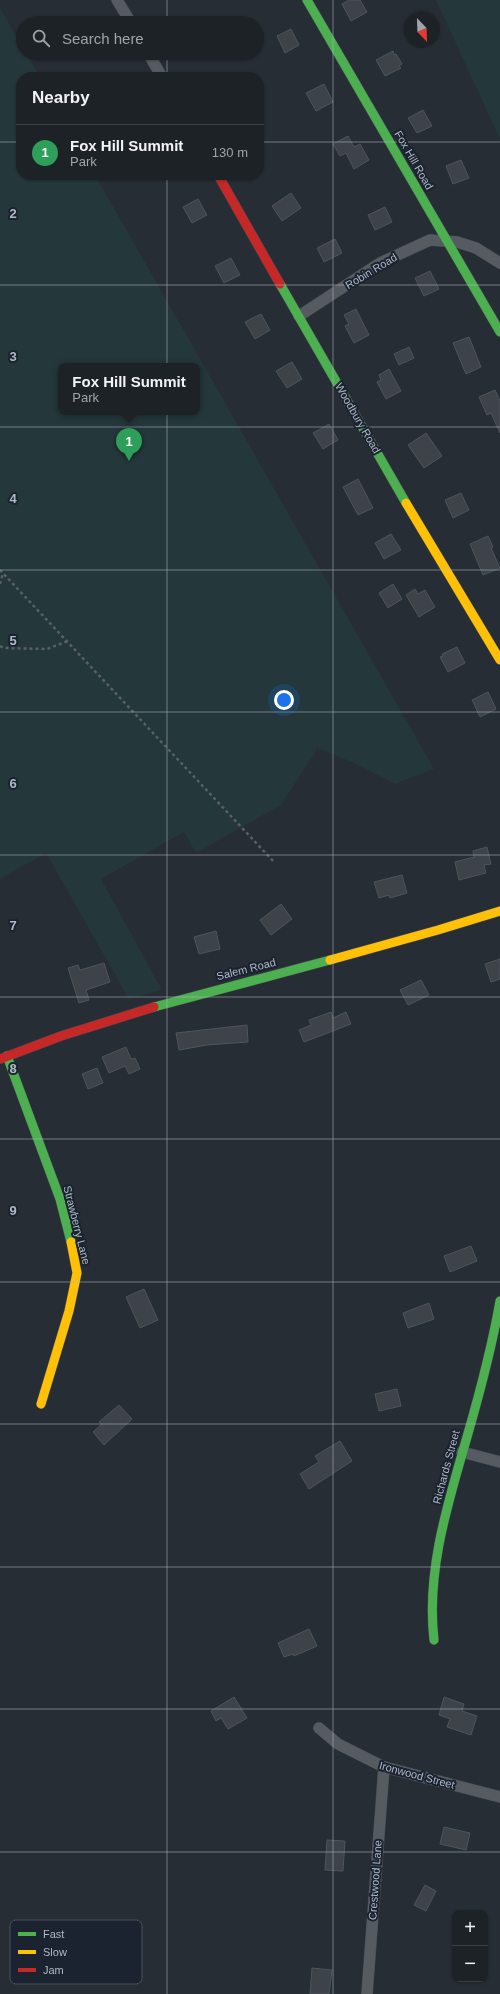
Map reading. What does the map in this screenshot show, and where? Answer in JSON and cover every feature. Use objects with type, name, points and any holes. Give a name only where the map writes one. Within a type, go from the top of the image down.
[{"type":"street","points":[[117,0],[127,16]]},
{"type":"street","name":"Fox Hill Road","points":[[307,0],[500,332]]},
{"type":"street","points":[[152,60],[159,72]]},
{"type":"street","name":"Woodbury Road","points":[[221,180],[383,464],[500,660]]},
{"type":"street","name":"Robin Road","points":[[299,316],[386,260],[430,240],[457,242],[476,248],[500,263]]},
{"type":"street","name":"Salem Road","points":[[4,1057],[94,1025],[158,1006],[427,935],[500,911]]},
{"type":"street","name":"Strawberry Lane","points":[[4,1057],[60,1200],[77,1273],[69,1311],[41,1404]]},
{"type":"street","name":"Richards Street","points":[[434,1640],[431,1605],[434,1566],[462,1452],[485,1377],[494,1339],[500,1301]]},
{"type":"street","points":[[462,1452],[500,1462]]},
{"type":"street","name":"Ironwood Street","points":[[319,1728],[338,1744],[384,1767],[500,1797]]},
{"type":"street","name":"Crestwood Lane","points":[[367,1994],[384,1767]]},
{"type":"path","points":[[0,570],[275,862]]},
{"type":"path","points":[[0,584],[3,573]]},
{"type":"path","points":[[0,646],[4,648],[47,649],[68,641]]},
{"type":"shaded area","points":[[436,0],[500,0],[500,139]]},
{"type":"shaded area","points":[[0,8],[16,36],[16,60],[30,60],[37,72],[16,72],[16,180],[98,180],[434,769],[395,784],[354,763],[318,748],[281,805],[196,853],[184,832],[101,879],[162,990],[129,999],[46,853],[0,879]]},
{"type":"building","points":[[349,0],[360,0],[367,12],[351,21],[342,4]]},
{"type":"building","points":[[291,29],[299,45],[285,53],[277,36]]},
{"type":"building","points":[[393,51],[394,55],[396,54],[402,64],[399,66],[401,68],[385,76],[376,60]]},
{"type":"building","points":[[324,84],[333,102],[316,111],[306,93]]},
{"type":"building","points":[[423,110],[432,126],[417,133],[408,118]]},
{"type":"building","points":[[348,136],[354,147],[360,144],[369,160],[354,169],[346,153],[340,156],[333,144]]},
{"type":"building","points":[[461,160],[469,178],[453,184],[446,166]]},
{"type":"building","points":[[291,193],[301,208],[282,221],[272,206]]},
{"type":"building","points":[[198,199],[207,215],[192,223],[183,207]]},
{"type":"building","points":[[385,207],[392,222],[375,230],[368,215]]},
{"type":"building","points":[[335,239],[342,253],[324,262],[317,248]]},
{"type":"building","points":[[231,258],[240,275],[224,283],[215,266]]},
{"type":"building","points":[[430,271],[439,289],[424,296],[415,278]]},
{"type":"building","points":[[356,309],[369,335],[354,343],[345,326],[349,324],[344,315]]},
{"type":"building","points":[[261,314],[270,330],[255,339],[245,322]]},
{"type":"building","points":[[469,337],[481,367],[466,374],[453,343]]},
{"type":"building","points":[[409,347],[414,358],[399,365],[394,354]]},
{"type":"building","points":[[292,362],[302,379],[287,388],[276,371]]},
{"type":"building","points":[[389,369],[401,391],[386,399],[377,382],[381,380],[379,375]]},
{"type":"building","points":[[495,390],[500,401],[500,433],[491,413],[487,415],[479,397]]},
{"type":"building","points":[[329,424],[338,440],[323,449],[313,433]]},
{"type":"building","points":[[426,433],[442,456],[424,468],[408,445]]},
{"type":"building","points":[[358,479],[373,508],[358,515],[343,487]]},
{"type":"building","points":[[461,493],[469,510],[453,518],[445,500]]},
{"type":"building","points":[[391,534],[401,550],[384,559],[375,543]]},
{"type":"building","points":[[488,536],[493,547],[491,548],[500,568],[483,575],[470,544]]},
{"type":"building","points":[[393,584],[402,599],[388,608],[379,593]]},
{"type":"building","points":[[415,589],[418,594],[425,590],[435,607],[419,617],[406,595]]},
{"type":"building","points":[[457,647],[465,663],[448,672],[440,657],[443,656],[442,654]]},
{"type":"building","points":[[488,692],[496,709],[480,717],[472,700]]},
{"type":"building","points":[[487,847],[491,864],[484,865],[486,873],[459,880],[455,862],[474,857],[473,851]]},
{"type":"building","points":[[402,875],[407,893],[390,898],[389,895],[379,898],[374,882]]},
{"type":"building","points":[[281,904],[292,919],[271,935],[260,920]]},
{"type":"building","points":[[216,931],[220,949],[199,954],[194,937]]},
{"type":"building","points":[[500,959],[500,979],[491,982],[485,964]]},
{"type":"building","points":[[104,963],[110,982],[86,990],[89,1000],[79,1003],[68,968],[78,965],[80,970]]},
{"type":"building","points":[[421,980],[429,995],[408,1005],[400,990]]},
{"type":"building","points":[[331,1012],[333,1018],[346,1012],[351,1024],[304,1042],[299,1030],[311,1025],[309,1020]]},
{"type":"building","points":[[247,1025],[248,1042],[207,1045],[179,1050],[176,1033]]},
{"type":"building","points":[[126,1047],[131,1059],[135,1058],[140,1069],[129,1074],[125,1066],[109,1073],[102,1057]]},
{"type":"building","points":[[97,1068],[103,1083],[88,1089],[82,1074]]},
{"type":"building","points":[[471,1246],[477,1261],[450,1272],[444,1256]]},
{"type":"building","points":[[144,1289],[158,1320],[140,1328],[126,1297]]},
{"type":"building","points":[[429,1303],[434,1319],[408,1328],[403,1313]]},
{"type":"building","points":[[397,1389],[401,1406],[379,1411],[375,1394]]},
{"type":"building","points":[[119,1405],[132,1419],[104,1445],[93,1432],[102,1424],[99,1422]]},
{"type":"building","points":[[340,1441],[352,1461],[309,1489],[300,1474],[319,1462],[315,1456]]},
{"type":"building","points":[[309,1629],[317,1646],[294,1656],[293,1654],[284,1657],[278,1643]]},
{"type":"building","points":[[234,1697],[247,1718],[228,1729],[221,1718],[216,1721],[211,1711]]},
{"type":"building","points":[[444,1697],[464,1704],[462,1711],[477,1716],[471,1735],[447,1727],[450,1719],[439,1715]]},
{"type":"building","points":[[444,1827],[470,1833],[466,1850],[440,1844]]},
{"type":"building","points":[[327,1840],[345,1841],[343,1871],[325,1870]]},
{"type":"building","points":[[425,1885],[436,1891],[426,1911],[414,1905]]},
{"type":"building","points":[[312,1968],[332,1970],[329,1994],[310,1994]]},
{"type":"traffic: fast","points":[[307,0],[500,332]]},
{"type":"traffic: fast","points":[[280,284],[406,503]]},
{"type":"traffic: fast","points":[[154,1007],[330,960]]},
{"type":"traffic: fast","points":[[7,1056],[60,1199],[71,1242]]},
{"type":"traffic: fast","points":[[434,1640],[432,1614],[433,1588],[440,1537],[485,1369],[500,1301]]},
{"type":"traffic: slow","points":[[406,503],[500,660]]},
{"type":"traffic: slow","points":[[330,960],[500,911]]},
{"type":"traffic: slow","points":[[41,1404],[69,1311],[77,1273],[71,1242]]},
{"type":"traffic: jam","points":[[221,180],[280,284]]},
{"type":"traffic: jam","points":[[0,1059],[61,1036],[154,1007]]},
{"type":"place","name":"Fox Hill Summit","points":[[129,461]]}]
